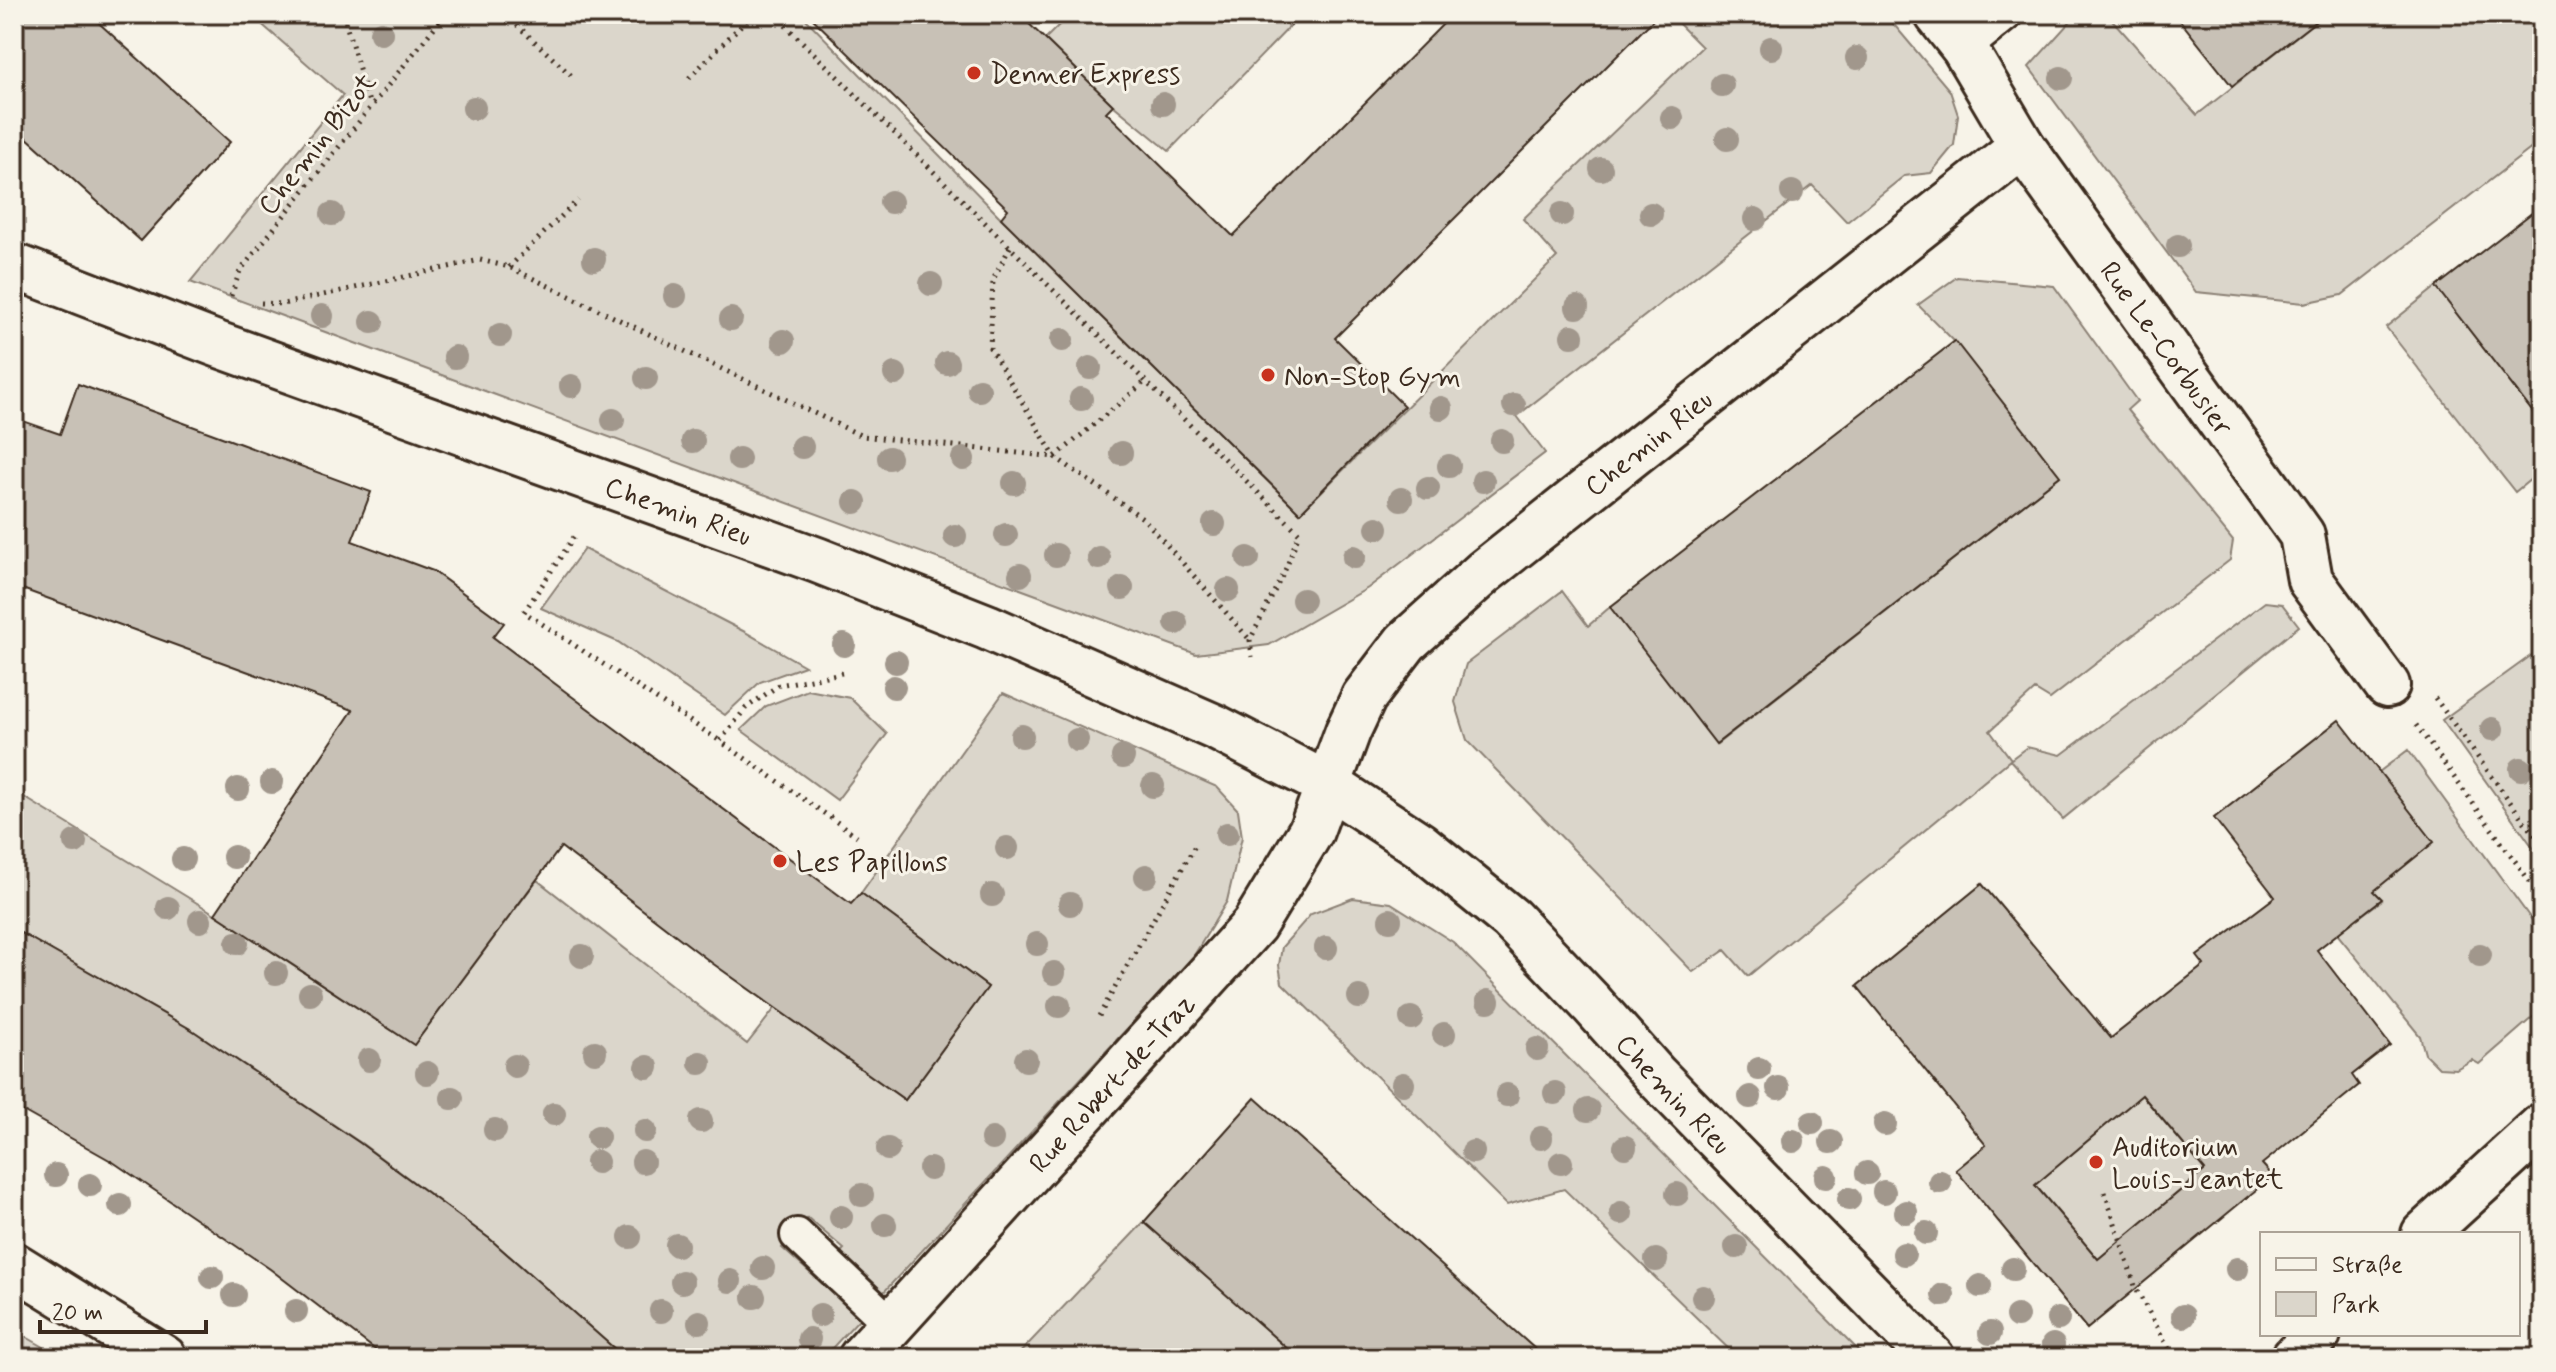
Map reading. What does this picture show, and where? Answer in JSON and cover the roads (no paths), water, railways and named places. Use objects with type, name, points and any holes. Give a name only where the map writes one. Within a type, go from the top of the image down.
[{"type":"street","name":"Rue Le-Corbusier","points":[[1937,14],[1964,48],[2022,146],[2302,535],[2310,580],[2393,694]]},
{"type":"street","name":"Chemin Rieu","points":[[1330,786],[1348,731],[1364,697],[1406,642],[1484,572],[2022,146]]},
{"type":"street","name":"Chemin Rieu","points":[[14,266],[214,343],[817,560],[944,610],[1217,728],[1330,786],[1420,845],[1511,919],[1656,1076],[1932,1358]]},
{"type":"street","name":"Rue Robert-de-Traz","points":[[861,1358],[1254,925],[1311,831],[1330,786]]},
{"type":"street","points":[[2426,1232],[2534,1141]]},
{"type":"street","points":[[14,1265],[164,1358]]},
{"type":"street","points":[[2294,1358],[2316,1336]]},
{"type":"lane","points":[[1964,48],[2006,14]]},
{"type":"lane","points":[[797,1235],[892,1325]]},
{"type":"place","name":"Denner Express","points":[[974,73]]},
{"type":"place","name":"Non-Stop Gym","points":[[1268,375]]},
{"type":"place","name":"Les Papillons","points":[[780,861]]},
{"type":"place","name":"Auditorium Louis-Jeantet","points":[[2096,1162]]}]
